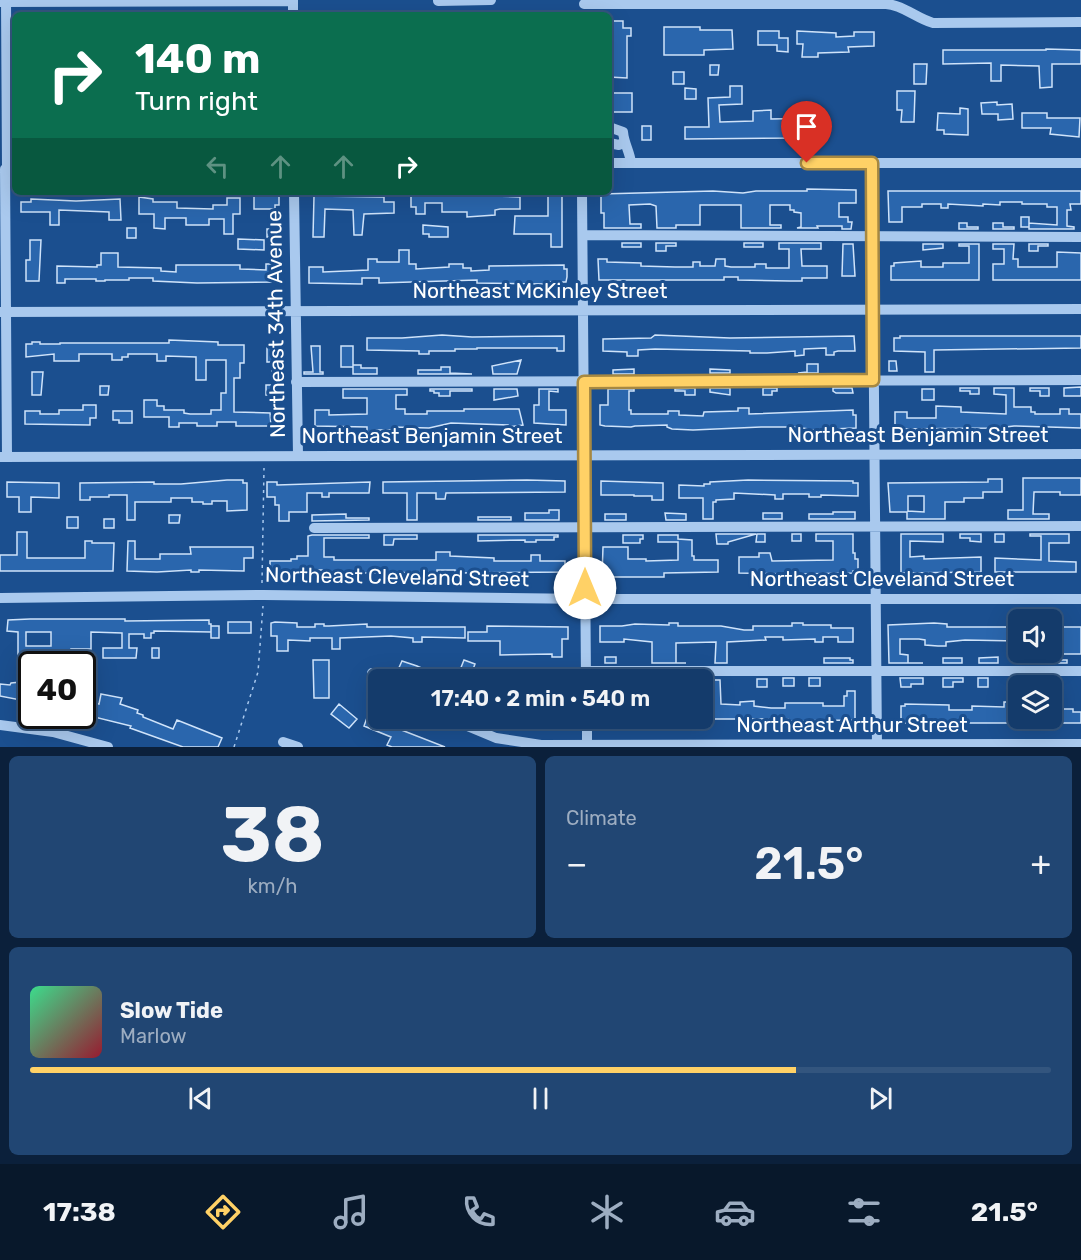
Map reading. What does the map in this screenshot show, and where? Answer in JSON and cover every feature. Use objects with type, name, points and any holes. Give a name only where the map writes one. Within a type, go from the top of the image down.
[{"type":"street","points":[[4,457],[3,312],[7,169],[4,2],[293,0]]},
{"type":"street","points":[[438,1],[491,0]]},
{"type":"street","points":[[584,6],[783,2],[895,4],[921,19],[933,22],[1081,22]]},
{"type":"street","points":[[612,128],[623,132],[631,163]]},
{"type":"street","points":[[612,144],[620,146],[624,142]]},
{"type":"street","points":[[612,163],[1081,163]]},
{"type":"street","points":[[872,163],[877,746]]},
{"type":"street","name":"Northeast 34th Avenue","points":[[294,195],[298,455]]},
{"type":"street","points":[[582,195],[586,669]]},
{"type":"street","points":[[583,235],[1081,237]]},
{"type":"street","name":"Northeast McKinley Street","points":[[3,312],[1081,309]]},
{"type":"street","points":[[296,382],[1081,380]]},
{"type":"street","name":"Northeast Benjamin Street","points":[[4,457],[1081,454]]},
{"type":"street","points":[[314,528],[1081,526]]},
{"type":"street","name":"Northeast Cleveland Street","points":[[0,598],[264,595],[586,598],[1081,598]]},
{"type":"street","points":[[713,673],[876,670],[1081,671]]},
{"type":"street","points":[[0,725],[53,732],[108,747]]},
{"type":"street","name":"Northeast Arthur Street","points":[[474,729],[496,738],[518,743],[587,746],[1081,744]]},
{"type":"street","points":[[587,729],[587,746]]},
{"type":"street","points":[[284,742],[298,747]]},
{"type":"path","points":[[234,747],[258,672],[264,595],[264,466],[262,455]]},
{"type":"building","points":[[612,21],[623,21],[623,28],[631,28],[631,36],[627,36],[627,78],[612,77]]},
{"type":"building","points":[[664,27],[732,30],[733,49],[704,50],[704,55],[664,55]]},
{"type":"building","points":[[758,31],[779,31],[779,38],[788,38],[788,52],[777,51],[777,45],[758,45]]},
{"type":"building","points":[[797,31],[836,33],[836,37],[854,36],[854,32],[874,32],[874,46],[848,47],[849,52],[818,53],[818,57],[802,57],[803,44],[797,44]]},
{"type":"building","points":[[943,50],[1081,50],[1081,64],[1052,64],[1052,87],[1040,88],[1039,66],[1001,65],[1001,81],[991,81],[991,63],[943,64]]},
{"type":"building","points":[[914,64],[927,64],[926,84],[914,84]]},
{"type":"building","points":[[710,65],[719,65],[718,75],[710,75]]},
{"type":"building","points":[[673,72],[684,72],[684,84],[673,84]]},
{"type":"building","points":[[730,86],[742,86],[742,104],[719,105],[720,122],[753,121],[753,111],[771,110],[771,119],[822,118],[823,133],[801,132],[801,127],[785,127],[785,138],[685,139],[685,127],[709,127],[708,98],[730,97]]},
{"type":"building","points":[[685,88],[696,89],[696,99],[685,99]]},
{"type":"building","points":[[897,91],[915,91],[914,122],[901,122],[902,110],[897,110]]},
{"type":"building","points":[[612,93],[632,93],[632,112],[612,112]]},
{"type":"building","points":[[997,102],[997,105],[1012,104],[1013,119],[998,120],[998,114],[982,114],[981,103]]},
{"type":"building","points":[[960,108],[968,109],[968,135],[944,134],[944,130],[937,130],[938,113],[960,114]]},
{"type":"building","points":[[1022,113],[1047,113],[1047,118],[1080,118],[1079,137],[1050,134],[1051,128],[1022,128]]},
{"type":"building","points":[[642,126],[651,126],[651,140],[642,140]]},
{"type":"building","points":[[807,189],[856,190],[856,203],[839,203],[839,217],[848,217],[848,222],[852,222],[851,229],[842,229],[842,226],[797,228],[801,227],[801,213],[790,210],[790,205],[770,205],[770,225],[781,225],[781,228],[741,228],[741,205],[700,205],[700,225],[676,225],[676,228],[657,228],[656,206],[650,204],[629,205],[630,224],[641,224],[641,228],[604,228],[604,213],[601,213],[601,195],[612,194],[807,191]]},
{"type":"building","points":[[888,191],[1081,191],[1081,204],[1070,204],[1071,210],[1067,210],[1067,226],[1074,227],[1074,229],[1029,229],[1029,223],[1057,225],[1057,207],[1047,207],[1047,204],[1022,204],[1022,202],[1000,202],[1000,205],[983,204],[983,206],[948,204],[948,208],[941,208],[941,204],[902,207],[902,222],[889,222]]},
{"type":"building","points":[[254,195],[279,196],[279,205],[275,205],[275,209],[254,209]]},
{"type":"building","points":[[411,195],[520,197],[520,209],[495,210],[495,215],[467,217],[467,212],[442,212],[442,203],[425,203],[425,214],[416,214],[416,207],[411,207]]},
{"type":"building","points":[[548,195],[561,195],[562,247],[551,247],[551,234],[514,234],[515,216],[548,216]]},
{"type":"building","points":[[314,196],[384,197],[384,202],[394,202],[394,213],[364,214],[362,235],[354,235],[353,210],[325,209],[324,237],[313,237]]},
{"type":"building","points":[[139,197],[153,199],[153,202],[177,202],[177,208],[213,209],[213,205],[227,205],[227,198],[240,198],[240,214],[233,214],[233,234],[224,234],[224,219],[209,219],[209,225],[186,225],[186,218],[165,218],[165,229],[154,228],[154,214],[139,214]]},
{"type":"building","points":[[31,199],[76,201],[120,199],[121,220],[109,220],[109,212],[59,210],[59,225],[50,225],[50,212],[21,212],[21,202],[31,202]]},
{"type":"building","points":[[1021,217],[1029,217],[1029,227],[1021,227]]},
{"type":"building","points":[[959,223],[967,223],[967,227],[978,227],[978,229],[959,229]]},
{"type":"building","points":[[993,223],[1003,223],[1003,227],[1014,227],[1014,229],[993,229]]},
{"type":"building","points":[[423,225],[448,227],[448,237],[429,237],[429,234],[423,234]]},
{"type":"building","points":[[127,228],[136,228],[136,238],[127,238]]},
{"type":"building","points":[[267,229],[278,229],[278,237],[267,237]]},
{"type":"building","points":[[238,239],[264,240],[264,250],[238,249]]},
{"type":"building","points":[[30,240],[41,240],[39,281],[26,281],[26,260],[30,260]]},
{"type":"building","points":[[622,243],[641,243],[641,247],[622,247]]},
{"type":"building","points":[[656,243],[676,243],[676,246],[666,246],[666,251],[656,251]]},
{"type":"building","points":[[744,243],[763,243],[763,247],[744,247]]},
{"type":"building","points":[[779,243],[821,243],[821,249],[801,249],[802,266],[827,266],[827,278],[802,278],[802,281],[738,280],[738,277],[724,277],[724,280],[599,280],[598,259],[607,259],[607,262],[641,263],[641,266],[693,267],[693,262],[700,262],[700,266],[715,266],[716,259],[725,259],[725,266],[731,267],[755,267],[755,264],[766,264],[766,268],[789,268],[789,249],[779,249]]},
{"type":"building","points":[[843,244],[853,244],[855,276],[842,276]]},
{"type":"building","points":[[923,244],[943,244],[943,248],[923,250]]},
{"type":"building","points":[[959,244],[979,244],[979,280],[891,280],[891,266],[894,266],[894,263],[921,261],[921,267],[943,267],[943,263],[969,263],[969,246],[959,246]]},
{"type":"building","points":[[993,244],[1014,244],[1013,259],[1018,259],[1018,267],[1057,267],[1057,252],[1081,253],[1081,280],[993,280],[993,264],[1004,264],[1004,249],[993,249]]},
{"type":"building","points":[[1029,244],[1048,244],[1048,246],[1038,246],[1038,251],[1029,251]]},
{"type":"building","points":[[399,250],[409,250],[409,264],[416,264],[416,269],[449,267],[449,264],[463,264],[463,268],[471,268],[471,271],[489,270],[489,266],[564,265],[564,269],[567,269],[567,277],[566,282],[545,282],[545,284],[477,283],[477,280],[379,283],[379,278],[362,278],[362,284],[309,283],[309,267],[323,267],[323,272],[368,270],[368,259],[377,259],[377,262],[399,262]]},
{"type":"building","points":[[101,253],[118,253],[118,267],[161,268],[161,271],[176,272],[176,265],[240,265],[240,269],[266,270],[266,264],[274,264],[274,282],[197,283],[129,278],[129,280],[105,281],[65,279],[65,283],[57,283],[57,266],[97,267],[101,265]]},
{"type":"building","points":[[442,335],[564,336],[564,351],[557,351],[557,348],[477,348],[429,351],[429,354],[419,354],[419,351],[367,350],[367,338]]},
{"type":"building","points":[[655,335],[730,338],[854,336],[855,351],[838,351],[834,352],[834,355],[826,355],[826,348],[804,349],[804,355],[795,356],[795,351],[750,353],[750,351],[655,349],[638,350],[638,356],[627,356],[627,352],[603,351],[603,339],[651,338]]},
{"type":"building","points":[[900,336],[1081,336],[1081,348],[934,350],[934,372],[925,372],[925,352],[894,351],[894,338],[900,338]]},
{"type":"building","points":[[169,340],[244,345],[244,363],[240,363],[240,378],[234,378],[234,412],[270,413],[271,426],[236,426],[236,422],[217,422],[217,426],[179,423],[179,427],[169,427],[169,417],[144,417],[144,400],[157,400],[157,406],[164,406],[164,410],[184,410],[184,413],[190,414],[211,414],[211,410],[221,410],[221,393],[226,393],[226,360],[206,360],[206,380],[196,380],[196,357],[166,356],[166,361],[157,361],[157,354],[128,354],[128,357],[122,357],[122,360],[112,360],[112,354],[79,354],[79,361],[54,361],[54,354],[26,357],[26,344],[32,344],[32,342],[40,342],[40,344],[169,343]]},
{"type":"building","points":[[267,346],[276,346],[276,362],[267,362]]},
{"type":"building","points":[[311,346],[320,346],[320,372],[323,374],[304,374],[304,372],[313,372]]},
{"type":"building","points":[[341,346],[353,346],[353,367],[341,367]]},
{"type":"building","points":[[521,360],[517,374],[493,374],[492,366]]},
{"type":"building","points":[[889,361],[896,361],[897,371],[889,371]]},
{"type":"building","points":[[807,364],[818,364],[818,373],[798,373],[807,372]]},
{"type":"building","points":[[353,365],[361,365],[361,368],[377,368],[377,374],[353,374]]},
{"type":"building","points":[[441,367],[450,367],[450,373],[472,374],[418,374],[418,370],[441,370]]},
{"type":"building","points":[[634,369],[634,374],[613,374],[613,370]]},
{"type":"building","points":[[710,369],[730,370],[730,373],[710,373]]},
{"type":"building","points":[[272,371],[281,371],[281,379],[272,379]]},
{"type":"building","points":[[32,372],[43,372],[41,395],[32,395]]},
{"type":"building","points":[[266,385],[277,385],[277,395],[266,395]]},
{"type":"building","points":[[100,386],[109,386],[108,395],[100,395]]},
{"type":"building","points":[[1081,387],[1081,396],[1064,396],[1064,388]]},
{"type":"building","points":[[695,388],[695,395],[685,395],[685,391],[675,391],[675,389]]},
{"type":"building","points":[[710,388],[730,388],[730,395],[710,392]]},
{"type":"building","points":[[763,388],[777,388],[777,391],[772,391],[772,395],[763,395]]},
{"type":"building","points":[[833,388],[852,388],[853,393],[836,393]]},
{"type":"building","points":[[960,388],[979,388],[979,394],[960,391]]},
{"type":"building","points":[[994,388],[1014,388],[1014,407],[1031,407],[1031,412],[1035,414],[1060,414],[1060,409],[1069,409],[1069,414],[1081,414],[1081,428],[1014,426],[895,429],[895,412],[907,412],[907,418],[936,418],[936,406],[961,407],[961,412],[1006,414],[1006,395],[994,394]]},
{"type":"building","points":[[1030,388],[1049,388],[1049,396],[1040,396],[1040,391],[1030,391]]},
{"type":"building","points":[[343,389],[407,389],[407,395],[396,395],[396,409],[405,409],[405,414],[427,414],[427,411],[464,411],[464,409],[519,409],[523,425],[508,427],[508,425],[451,423],[429,428],[394,427],[394,430],[376,430],[376,432],[367,432],[367,427],[315,426],[315,410],[329,410],[329,415],[367,414],[367,398],[343,398]]},
{"type":"building","points":[[430,389],[472,389],[472,391],[450,391],[450,396],[439,396],[439,393],[434,393]]},
{"type":"building","points":[[494,389],[517,389],[518,396],[494,400]]},
{"type":"building","points":[[539,389],[558,389],[558,392],[549,391],[549,410],[566,410],[566,425],[534,423],[534,405],[539,405]]},
{"type":"building","points":[[608,389],[634,389],[634,391],[629,391],[631,414],[668,414],[668,411],[679,411],[679,415],[703,416],[704,412],[738,411],[738,408],[749,408],[749,414],[853,410],[853,415],[856,415],[856,428],[808,430],[796,427],[761,427],[693,430],[672,429],[667,425],[605,426],[600,425],[600,405],[608,405]]},
{"type":"building","points":[[922,389],[934,389],[934,400],[922,400]]},
{"type":"building","points":[[83,405],[96,405],[96,418],[90,418],[90,425],[25,424],[25,411],[59,414],[59,410],[83,410]]},
{"type":"building","points":[[113,411],[132,411],[132,423],[119,423],[119,420],[113,420]]},
{"type":"building","points":[[1023,478],[1081,478],[1081,495],[1034,492],[1033,514],[1049,514],[1049,519],[1008,519],[1008,510],[1023,510]]},
{"type":"building","points":[[988,479],[1002,479],[1002,492],[983,492],[983,498],[964,498],[964,502],[945,502],[945,519],[907,519],[907,512],[890,512],[888,483],[988,482]],"holes":[[[908,496],[924,496],[924,512],[908,511]]]},
{"type":"building","points":[[243,480],[243,483],[247,483],[247,510],[227,511],[227,501],[212,501],[212,504],[203,504],[203,502],[192,502],[192,498],[171,498],[171,502],[135,502],[135,520],[127,520],[127,495],[90,497],[90,500],[80,500],[80,483],[181,484]]},
{"type":"building","points":[[565,481],[565,492],[446,493],[445,499],[436,499],[436,493],[417,493],[417,520],[407,520],[407,493],[383,493],[383,482]]},
{"type":"building","points":[[601,481],[663,483],[663,500],[652,500],[652,496],[601,495]]},
{"type":"building","points":[[853,481],[853,483],[858,483],[858,496],[809,497],[809,494],[783,494],[783,499],[775,499],[775,495],[734,493],[734,499],[713,502],[713,519],[703,519],[703,498],[679,498],[679,485],[704,486],[710,482]]},
{"type":"building","points":[[7,482],[59,483],[59,498],[31,497],[31,512],[19,512],[19,497],[7,497]]},
{"type":"building","points":[[267,482],[277,482],[277,485],[370,482],[369,493],[329,493],[329,497],[322,497],[322,493],[307,493],[307,512],[289,512],[289,521],[279,521],[279,505],[275,505],[275,497],[267,497]]},
{"type":"building","points":[[549,510],[559,510],[559,520],[525,520],[525,513],[549,513]]},
{"type":"building","points":[[833,512],[855,512],[855,519],[809,519],[809,514],[833,514]]},
{"type":"building","points":[[665,513],[686,514],[686,520],[666,520]]},
{"type":"building","points":[[763,513],[782,513],[782,519],[763,519]]},
{"type":"building","points":[[346,514],[346,518],[369,518],[369,520],[312,521],[312,515]]},
{"type":"building","points":[[605,514],[626,514],[626,520],[605,520]]},
{"type":"building","points":[[169,515],[180,515],[179,523],[169,523]]},
{"type":"building","points":[[67,517],[78,517],[78,528],[67,528]]},
{"type":"building","points":[[478,517],[511,517],[511,520],[478,520]]},
{"type":"building","points":[[104,519],[114,519],[114,528],[104,528]]},
{"type":"building","points":[[17,532],[27,532],[27,558],[85,558],[85,541],[114,543],[113,571],[0,571],[0,555],[17,555]]},
{"type":"building","points":[[716,534],[756,534],[728,542],[728,544],[717,544]]},
{"type":"building","points":[[757,534],[765,534],[765,542],[756,542]]},
{"type":"building","points":[[792,534],[801,534],[801,541],[792,541]]},
{"type":"building","points":[[816,534],[853,534],[853,553],[855,553],[855,559],[858,559],[858,571],[800,574],[739,573],[739,557],[759,557],[759,553],[770,553],[772,561],[833,560],[833,541],[816,541]]},
{"type":"building","points":[[901,534],[943,534],[943,542],[910,541],[910,557],[924,556],[924,559],[981,557],[981,572],[901,573]]},
{"type":"building","points":[[960,534],[981,534],[981,542],[970,541],[970,538],[960,538]]},
{"type":"building","points":[[995,534],[1004,534],[1004,542],[995,542]]},
{"type":"building","points":[[1030,534],[1069,534],[1069,543],[1049,543],[1049,561],[1076,562],[1076,572],[995,572],[995,558],[1041,560],[1041,536],[1030,536]]},
{"type":"building","points":[[369,535],[369,538],[324,538],[324,557],[334,557],[334,560],[436,560],[436,552],[450,552],[450,556],[494,558],[494,561],[531,561],[531,555],[540,555],[540,561],[565,561],[565,572],[455,573],[455,570],[437,570],[437,572],[337,573],[308,570],[308,572],[270,572],[270,561],[291,561],[291,559],[297,559],[297,556],[308,556],[308,536]]},
{"type":"building","points":[[384,535],[417,535],[417,539],[394,539],[393,545],[384,545]]},
{"type":"building","points":[[478,535],[558,535],[558,537],[554,537],[554,540],[536,540],[536,542],[525,542],[525,540],[478,541]]},
{"type":"building","points":[[623,535],[643,535],[643,539],[640,539],[640,543],[623,543]]},
{"type":"building","points":[[658,535],[678,535],[678,539],[692,540],[694,560],[718,560],[718,572],[664,573],[664,577],[602,577],[603,547],[628,547],[628,559],[678,560],[678,542],[658,542]]},
{"type":"building","points":[[128,541],[135,541],[135,559],[160,559],[160,554],[191,554],[190,547],[253,547],[253,558],[244,558],[244,571],[127,571]]},
{"type":"building","points":[[30,619],[209,620],[211,624],[211,632],[154,631],[151,633],[151,638],[144,638],[144,634],[129,634],[129,648],[137,648],[136,658],[103,658],[103,648],[122,648],[122,633],[91,632],[91,649],[18,651],[18,632],[7,631],[8,620]],"holes":[[[26,632],[51,632],[51,646],[26,646]]]},
{"type":"building","points":[[228,622],[251,622],[251,633],[228,633]]},
{"type":"building","points":[[271,623],[297,623],[297,627],[315,627],[315,624],[329,626],[367,624],[367,627],[465,627],[465,638],[422,637],[422,642],[413,642],[413,638],[391,636],[340,638],[340,649],[332,649],[332,638],[310,638],[310,641],[288,640],[288,651],[277,651],[277,636],[271,636]]},
{"type":"building","points":[[669,623],[678,623],[678,626],[721,626],[744,630],[753,630],[753,626],[792,626],[792,623],[831,625],[831,628],[853,628],[853,642],[838,642],[838,637],[823,637],[823,642],[815,642],[815,639],[783,640],[783,637],[765,637],[766,640],[727,642],[727,663],[715,663],[716,642],[676,643],[676,663],[652,663],[652,642],[624,639],[624,642],[600,642],[600,626],[669,625]]},
{"type":"building","points":[[934,623],[947,624],[947,627],[1008,627],[1008,641],[965,640],[946,642],[946,646],[938,646],[925,645],[925,640],[900,639],[900,654],[908,655],[908,663],[889,663],[888,625]]},
{"type":"building","points":[[211,626],[219,626],[219,638],[211,638]]},
{"type":"building","points":[[487,626],[568,627],[568,639],[562,639],[562,657],[552,657],[552,654],[500,655],[500,641],[468,641],[468,632],[487,632]]},
{"type":"building","points":[[1062,627],[1081,627],[1081,654],[1063,654]]},
{"type":"building","points":[[152,648],[159,648],[159,658],[152,658]]},
{"type":"building","points":[[605,657],[616,657],[616,663],[605,663]]},
{"type":"building","points":[[998,657],[998,663],[979,663],[979,658]]},
{"type":"building","points":[[824,658],[850,658],[853,663],[824,663]]},
{"type":"building","points":[[943,658],[962,658],[962,663],[943,663]]},
{"type":"building","points":[[313,660],[329,660],[329,698],[314,698]]},
{"type":"building","points":[[464,660],[475,664],[473,669],[460,669]]},
{"type":"building","points":[[402,661],[424,669],[398,669]]},
{"type":"building","points":[[783,678],[794,678],[794,686],[783,686]]},
{"type":"building","points":[[809,678],[820,678],[820,686],[809,686]]},
{"type":"building","points":[[900,678],[923,678],[923,684],[901,687]]},
{"type":"building","points":[[943,678],[963,678],[963,682],[953,682],[953,687],[943,687]]},
{"type":"building","points":[[978,678],[988,678],[988,687],[978,687]]},
{"type":"building","points":[[757,679],[767,679],[767,687],[757,687]]},
{"type":"building","points":[[713,680],[720,680],[721,704],[740,705],[740,702],[754,701],[754,706],[771,708],[785,708],[785,703],[823,703],[823,706],[844,706],[844,696],[847,696],[847,691],[855,691],[855,720],[788,721],[788,719],[713,719]]},
{"type":"building","points":[[18,682],[18,699],[0,696],[0,684],[10,685]]},
{"type":"building","points":[[101,694],[122,698],[120,704],[138,710],[137,713],[143,717],[173,729],[177,720],[222,738],[218,747],[183,747],[130,728],[131,726],[96,717],[96,703],[99,704]]},
{"type":"building","points":[[1004,702],[1008,702],[1008,723],[901,723],[901,706],[905,704],[949,705],[949,710],[972,710],[972,706],[1004,707]]},
{"type":"building","points":[[339,704],[357,719],[349,728],[331,714]]},
{"type":"building","points":[[1062,709],[1081,712],[1081,723],[1062,723]]},
{"type":"building","points":[[368,715],[368,728],[364,726]]},
{"type":"building","points":[[371,729],[399,729],[445,747],[392,747],[387,745],[391,737]]},
{"type":"route","points":[[585,588],[584,382],[873,380],[872,163],[807,163]]}]
